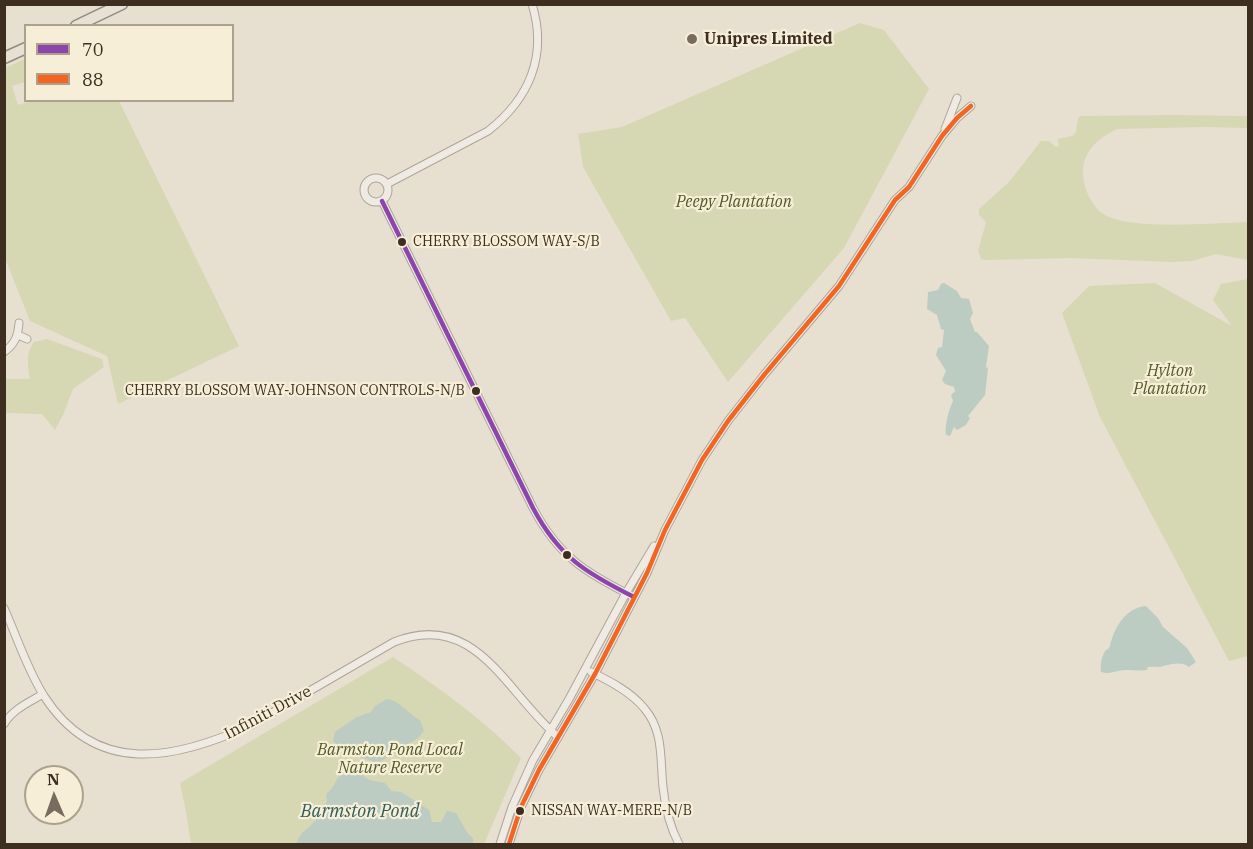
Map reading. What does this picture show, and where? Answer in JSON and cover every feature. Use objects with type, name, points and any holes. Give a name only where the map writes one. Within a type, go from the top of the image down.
[{"type":"main road","points":[[80,24],[122,4]]},
{"type":"main road","points":[[4,58],[24,49]]},
{"type":"street","points":[[387,184],[488,131],[518,102],[528,85],[537,52],[537,28],[532,4]]},
{"type":"street","points":[[942,136],[957,98]]},
{"type":"street","points":[[509,844],[521,807],[595,674],[702,460],[728,421],[764,375],[839,286],[895,200],[909,187],[942,136],[964,110],[971,106]]},
{"type":"street","points":[[374,178],[381,179],[387,184],[389,191],[382,201],[371,201],[365,196],[364,188],[374,178]]},
{"type":"street","points":[[382,201],[544,528],[572,560],[634,597]]},
{"type":"street","points":[[4,352],[15,343],[20,323]]},
{"type":"street","points":[[18,335],[27,339]]},
{"type":"street","points":[[500,844],[527,772],[626,593],[665,530]]},
{"type":"street","name":"Infiniti Drive","points":[[4,608],[43,694],[70,727],[90,742],[129,753],[157,755],[175,752],[226,736],[251,725],[394,642],[414,635],[435,634],[465,642],[478,651],[558,737]]},
{"type":"street","points":[[585,669],[633,697],[646,710],[655,726],[661,746],[663,788],[668,814],[679,844]]},
{"type":"street","points":[[4,724],[10,714],[19,707],[43,694]]},
{"type":"green space","name":"Peepy Plantation","points":[[860,23],[884,30],[929,89],[844,248],[728,382],[685,318],[671,321],[583,167],[578,134],[622,127]]},
{"type":"green space","points":[[24,59],[24,82],[12,86],[18,105],[28,102],[119,102],[239,346],[118,404],[107,356],[30,321],[5,258],[5,68]]},
{"type":"green space","points":[[1081,116],[1248,116],[1248,128],[1117,129],[1099,140],[1090,150],[1084,162],[1083,176],[1092,202],[1107,216],[1136,223],[1175,225],[1248,222],[1248,260],[1216,254],[1192,261],[1171,262],[1072,258],[981,259],[978,251],[986,222],[979,215],[979,209],[1009,182],[1041,141],[1049,141],[1056,147],[1059,146],[1058,139],[1072,136],[1076,132],[1078,118]]},
{"type":"green space","name":"Hylton Plantation","points":[[1248,279],[1248,656],[1229,661],[1100,417],[1062,313],[1089,286],[1155,283],[1232,326],[1213,300],[1221,284]]},
{"type":"green space","points":[[47,339],[102,359],[104,367],[73,389],[55,430],[42,414],[5,413],[5,379],[30,379],[29,351],[34,342]]},
{"type":"green space","name":"Barmston Pond Local Nature Reserve","points":[[393,657],[460,704],[521,758],[484,844],[191,844],[180,783]]},
{"type":"water","points":[[944,283],[957,291],[961,298],[969,299],[973,313],[970,319],[975,332],[989,346],[985,395],[968,416],[970,418],[966,425],[957,430],[954,427],[950,436],[946,435],[946,427],[953,401],[951,395],[955,391],[954,387],[945,384],[942,380],[946,371],[936,355],[938,348],[942,347],[944,330],[941,329],[937,315],[927,309],[928,292],[938,290]]},
{"type":"water","points":[[1146,606],[1163,627],[1187,648],[1196,662],[1189,667],[1177,664],[1148,667],[1147,670],[1101,672],[1103,655],[1110,646],[1114,632],[1122,620],[1132,611]]},
{"type":"water","points":[[387,699],[396,702],[420,720],[424,731],[418,738],[378,763],[345,752],[333,741],[335,732],[355,718],[371,712],[375,706]]},
{"type":"water","name":"Barmston Pond","points":[[346,774],[362,775],[369,780],[385,783],[391,791],[401,792],[429,810],[432,822],[441,822],[447,811],[456,813],[468,834],[473,838],[473,844],[296,844],[323,808],[327,801],[326,795],[338,777]]},
{"type":"transit line","name":"88","points":[[509,844],[521,807],[539,770],[595,674],[702,460],[728,421],[764,375],[839,286],[895,200],[909,187],[942,136],[971,106]]},
{"type":"transit line","name":"70","points":[[382,201],[543,525],[575,562],[634,597]]},
{"type":"place","name":"Unipres Limited","points":[[692,39]]},
{"type":"place","name":"CHERRY BLOSSOM WAY-S/B","points":[[402,242]]},
{"type":"place","name":"CHERRY BLOSSOM WAY-JOHNSON CONTROLS-N/B","points":[[476,391]]},
{"type":"place","name":"NISSAN WAY-MERE-N/B","points":[[520,811]]}]
